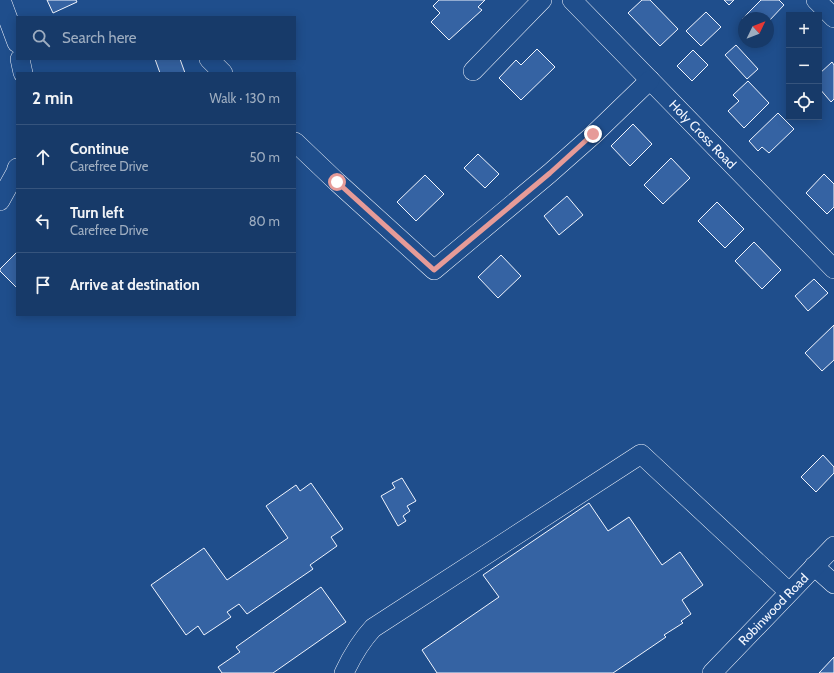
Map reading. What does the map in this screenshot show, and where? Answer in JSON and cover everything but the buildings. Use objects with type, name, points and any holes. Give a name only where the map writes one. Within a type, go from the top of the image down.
[{"type":"street","points":[[1,0],[16,40]]},
{"type":"street","points":[[473,71],[542,0]]},
{"type":"street","name":"Holy Cross Road","points":[[572,0],[834,269]]},
{"type":"street","points":[[816,0],[834,18]]},
{"type":"street","points":[[20,60],[24,72]]},
{"type":"street","points":[[210,60],[222,72]]},
{"type":"street","points":[[296,143],[434,270],[550,173],[650,80]]},
{"type":"street","points":[[0,201],[16,172]]},
{"type":"street","points":[[344,673],[353,653],[362,639],[372,628],[641,454],[789,592]]},
{"type":"street","name":"Robinwood Road","points":[[712,673],[834,546]]},
{"type":"street","points":[[814,566],[834,584]]},
{"type":"route","points":[[337,182],[434,270],[550,173],[593,134]]}]
